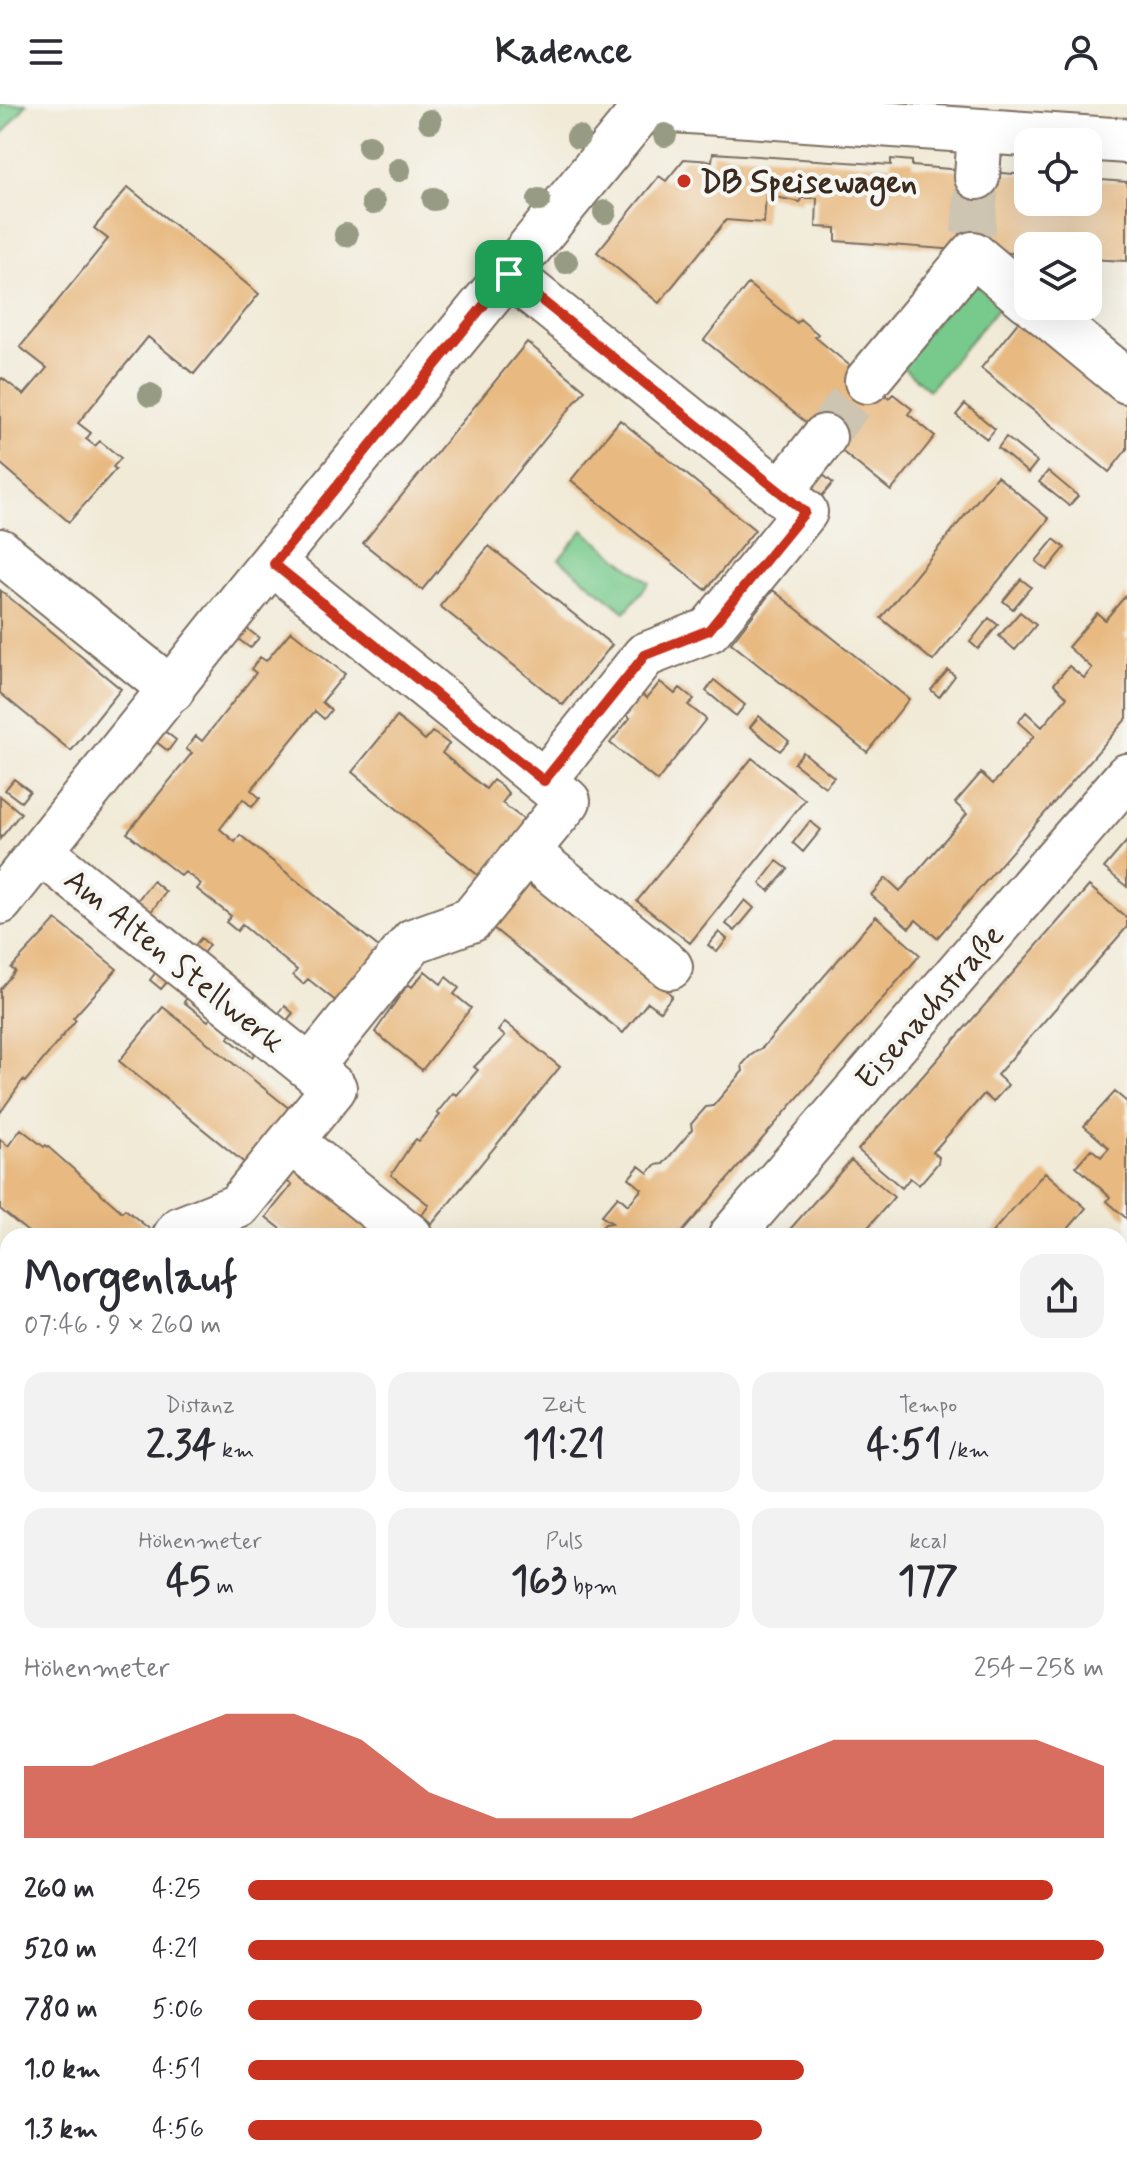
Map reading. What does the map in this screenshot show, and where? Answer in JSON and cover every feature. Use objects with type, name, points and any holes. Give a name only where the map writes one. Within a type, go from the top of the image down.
[{"type":"street","name":"Am Alten Stellwerk","points":[[0,902],[644,108],[1127,141]]},
{"type":"street","points":[[977,177],[980,131]]},
{"type":"street","points":[[867,381],[973,244],[1014,286]]},
{"type":"street","points":[[509,274],[805,512],[709,630],[645,655],[544,781]]},
{"type":"street","points":[[1053,320],[1127,381]]},
{"type":"street","points":[[780,493],[824,437]]},
{"type":"street","points":[[0,551],[172,690]]},
{"type":"street","points":[[274,564],[568,801],[471,920],[413,941],[310,1068]]},
{"type":"street","name":"Eisenachstraße","points":[[738,1228],[1127,776]]},
{"type":"street","name":"Am Alten Stellwerk","points":[[41,852],[334,1088],[291,1141]]},
{"type":"street","points":[[527,852],[670,967]]},
{"type":"street","points":[[183,1228],[238,1206],[291,1141],[400,1228]]},
{"type":"green space","points":[[0,104],[27,104],[0,137]]},
{"type":"green space","points":[[980,269],[1010,294],[929,390],[900,365]]},
{"type":"green space","points":[[583,530],[649,583],[625,612],[559,559]]},
{"type":"building","points":[[713,153],[891,165],[891,159],[912,161],[912,166],[1014,174],[1014,216],[1102,216],[1102,180],[1127,182],[1127,261],[1102,260],[1102,232],[1014,232],[1014,253],[984,251],[985,234],[960,233],[958,250],[836,241],[836,228],[816,227],[817,198],[801,198],[800,202],[766,195],[764,223],[726,220],[659,303],[597,252],[659,176],[666,181],[684,159],[712,161]]},
{"type":"building","points":[[128,187],[259,294],[194,374],[148,337],[78,423],[91,433],[86,439],[95,446],[100,441],[121,458],[113,467],[116,469],[69,522],[0,463],[0,381],[2,378],[24,395],[47,368],[20,347],[108,239],[94,228]]},
{"type":"building","points":[[748,284],[797,323],[800,319],[818,334],[815,337],[889,398],[893,394],[912,409],[908,414],[935,436],[891,491],[704,340]]},
{"type":"building","points":[[1020,320],[1030,320],[1127,399],[1127,449],[1109,472],[981,368]]},
{"type":"building","points":[[527,342],[585,390],[422,590],[363,543]]},
{"type":"building","points":[[965,404],[995,429],[987,439],[956,415]]},
{"type":"building","points":[[620,420],[755,530],[706,590],[571,480]]},
{"type":"building","points":[[1006,437],[1037,462],[1028,473],[998,448]]},
{"type":"building","points":[[812,466],[833,483],[822,496],[801,479]]},
{"type":"building","points":[[1048,471],[1078,496],[1069,506],[1039,482]]},
{"type":"building","points":[[997,476],[1049,519],[933,661],[881,618]]},
{"type":"building","points":[[1054,539],[1065,548],[1047,570],[1036,561]]},
{"type":"building","points":[[489,546],[612,645],[563,705],[440,606]]},
{"type":"building","points":[[1021,579],[1031,587],[1013,609],[1003,601]]},
{"type":"building","points":[[0,590],[121,689],[71,751],[0,693]]},
{"type":"building","points":[[773,590],[909,699],[867,752],[731,643]]},
{"type":"building","points":[[1127,594],[1127,632],[1124,636],[1127,639],[1127,718],[937,938],[916,920],[909,928],[871,895],[886,878],[900,891],[917,872],[967,814],[955,803],[981,773],[993,784],[1034,736],[1018,722],[1026,712],[1042,727],[1067,697],[1054,684],[1069,666],[1084,678],[1092,668],[1068,647],[1097,613],[1105,620]]},
{"type":"building","points":[[1020,612],[1036,625],[1015,650],[999,636]]},
{"type":"building","points":[[989,618],[998,625],[978,649],[970,642]]},
{"type":"building","points":[[245,627],[259,638],[250,648],[237,638]]},
{"type":"building","points":[[291,631],[345,674],[322,702],[331,710],[324,719],[315,711],[251,790],[260,798],[252,807],[243,799],[220,829],[235,842],[240,835],[386,953],[342,1006],[308,979],[303,984],[293,975],[297,970],[242,925],[237,931],[226,922],[231,916],[197,889],[201,884],[185,872],[181,876],[127,833],[192,753],[186,749],[196,736],[202,741],[256,673],[251,669],[260,657],[266,661]]},
{"type":"building","points":[[948,670],[955,676],[939,697],[931,690]]},
{"type":"building","points":[[714,680],[745,705],[736,716],[706,691]]},
{"type":"building","points":[[660,682],[675,694],[680,688],[694,699],[688,705],[706,719],[657,781],[610,743],[630,718],[627,714],[642,694],[647,698]]},
{"type":"building","points":[[759,716],[789,741],[780,751],[750,727]]},
{"type":"building","points":[[397,717],[425,740],[432,732],[449,744],[442,753],[486,789],[493,780],[503,787],[509,794],[502,803],[531,825],[485,881],[352,772]]},
{"type":"building","points":[[162,729],[176,740],[168,751],[154,740]]},
{"type":"building","points":[[803,752],[834,777],[825,787],[794,763]]},
{"type":"building","points":[[752,758],[805,800],[690,943],[637,901]]},
{"type":"building","points":[[14,779],[30,791],[21,802],[5,790]]},
{"type":"building","points":[[0,796],[21,813],[0,839]]},
{"type":"building","points":[[810,821],[821,830],[803,852],[793,843]]},
{"type":"building","points":[[1127,841],[1127,887],[1104,868]]},
{"type":"building","points":[[777,861],[788,869],[769,891],[760,883]]},
{"type":"building","points":[[522,879],[534,889],[538,884],[662,985],[672,996],[660,1011],[648,1002],[623,1033],[487,923]]},
{"type":"building","points":[[153,881],[166,892],[150,913],[136,902]]},
{"type":"building","points":[[1089,886],[1127,918],[1127,927],[997,1075],[1008,1085],[993,1102],[984,1094],[933,1152],[939,1157],[938,1163],[919,1185],[910,1178],[902,1188],[858,1150]]},
{"type":"building","points":[[745,900],[754,908],[735,931],[726,924]]},
{"type":"building","points":[[876,916],[920,955],[686,1228],[601,1228],[612,1223],[601,1216],[618,1196],[628,1205],[642,1189],[629,1178],[639,1166],[648,1173],[655,1165],[663,1164],[692,1130],[691,1124],[706,1107],[713,1106],[743,1071],[742,1065],[763,1047]]},
{"type":"building","points":[[56,920],[117,969],[73,1018],[76,1020],[25,1082],[23,1080],[0,1113],[0,989],[15,971],[11,968]]},
{"type":"building","points":[[719,932],[727,939],[717,952],[708,945]]},
{"type":"building","points":[[201,938],[209,945],[201,956],[192,949]]},
{"type":"building","points":[[162,964],[174,974],[161,989],[150,980]]},
{"type":"building","points":[[425,971],[441,984],[446,977],[459,988],[454,994],[471,1008],[422,1070],[375,1032],[408,984],[412,987]]},
{"type":"building","points":[[193,990],[217,1009],[208,1021],[184,1002]]},
{"type":"building","points":[[285,1006],[293,1013],[284,1024],[276,1017]]},
{"type":"building","points":[[163,1007],[296,1114],[252,1169],[119,1061]]},
{"type":"building","points":[[505,1022],[560,1067],[432,1224],[422,1215],[429,1205],[391,1175],[411,1145],[416,1139],[419,1141],[440,1115],[437,1113],[453,1093],[457,1095],[478,1070],[474,1067],[505,1036],[498,1031]]},
{"type":"building","points":[[238,1026],[261,1045],[252,1057],[228,1038]]},
{"type":"building","points":[[1115,1092],[1127,1102],[1127,1219],[1107,1201],[1110,1197],[1076,1166],[1091,1149],[1101,1157],[1109,1148],[1084,1126]]},
{"type":"building","points":[[21,1129],[44,1147],[46,1145],[122,1212],[125,1209],[148,1228],[23,1228],[0,1209],[0,1139],[8,1146]]},
{"type":"building","points":[[851,1160],[894,1197],[867,1228],[791,1228]]},
{"type":"building","points":[[294,1161],[377,1228],[280,1228],[266,1217],[292,1185],[281,1177]]},
{"type":"building","points":[[1045,1172],[1086,1208],[1069,1228],[996,1228]]},
{"type":"tunnel","points":[[973,234],[977,177]]},
{"type":"tunnel","points":[[824,437],[867,381]]},
{"type":"place","name":"DB Speisewagen","points":[[684,181]]},
{"type":"route","points":[[509,274],[805,512],[709,630],[645,655],[544,781],[274,564],[509,274]]}]
